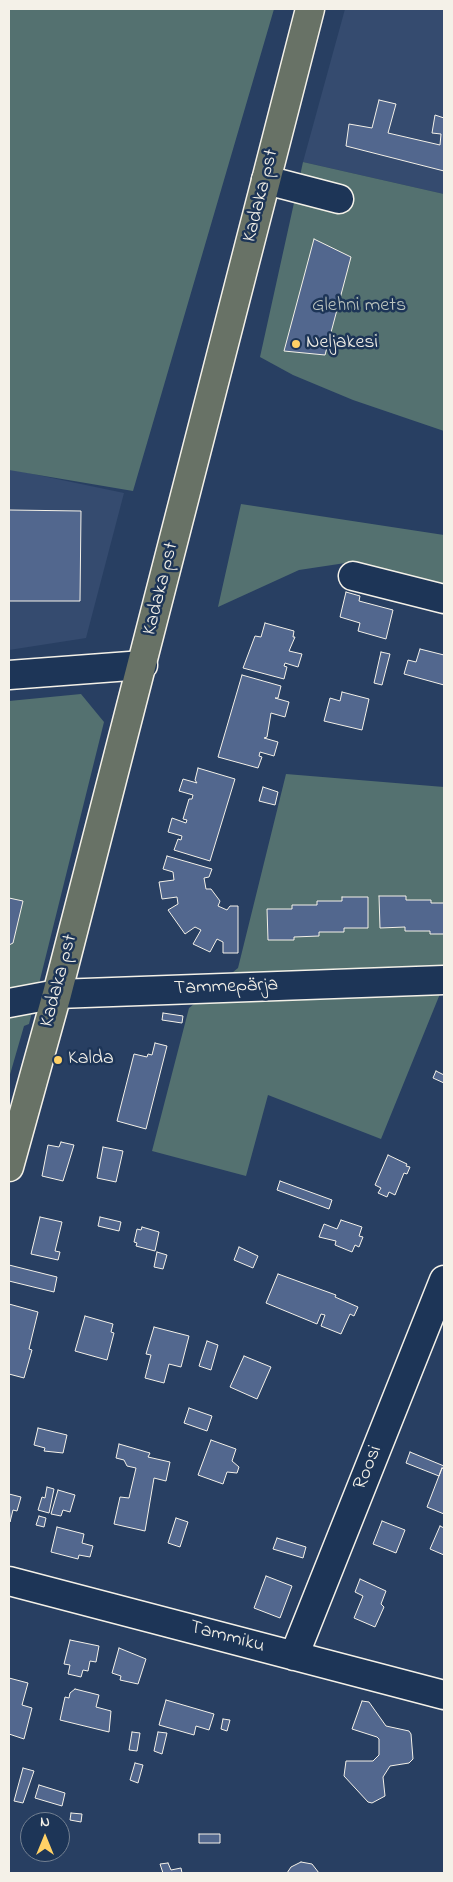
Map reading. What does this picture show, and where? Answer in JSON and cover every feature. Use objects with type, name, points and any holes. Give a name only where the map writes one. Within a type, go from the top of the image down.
[{"type":"main road","name":"Kadaka pst","points":[[9,1167],[57,994],[310,9]]},
{"type":"street","points":[[266,180],[339,199]]},
{"type":"street","points":[[353,576],[444,599]]},
{"type":"street","points":[[9,675],[142,665]]},
{"type":"street","name":"Tammepärja","points":[[9,1003],[57,994],[444,980]]},
{"type":"street","name":"Roosi","points":[[294,1656],[444,1280]]},
{"type":"street","name":"Tammiku","points":[[9,1582],[444,1695]]},
{"type":"shaded area","points":[[345,9],[444,9],[444,194],[303,162]]},
{"type":"shaded area","points":[[9,469],[124,493],[86,638],[9,650]]},
{"type":"green space","points":[[9,9],[274,9],[133,491],[9,470]]},
{"type":"green space","name":"Glehni mets","points":[[303,162],[444,194],[444,431],[353,400],[293,375],[260,357]]},
{"type":"green space","points":[[241,504],[444,535],[444,585],[352,562],[299,570],[218,607]]},
{"type":"green space","points":[[81,694],[104,722],[29,1024],[24,1026],[9,1078],[9,701]]},
{"type":"green space","points":[[286,774],[444,787],[444,984],[381,1139],[268,1095],[246,1176],[152,1151],[189,1008],[238,968]]},
{"type":"building","points":[[379,100],[396,104],[388,133],[440,145],[441,134],[432,133],[435,115],[444,118],[444,171],[346,146],[349,124],[372,128]]},
{"type":"building","points":[[314,239],[351,257],[325,355],[284,351]]},
{"type":"building","points":[[9,510],[81,511],[80,601],[9,601]]},
{"type":"building","points":[[346,592],[360,596],[359,601],[393,610],[386,639],[358,631],[360,623],[340,617]]},
{"type":"building","points":[[265,623],[294,631],[293,637],[295,637],[289,651],[302,654],[298,667],[285,663],[284,666],[287,667],[284,679],[243,668],[255,636],[261,637]]},
{"type":"building","points":[[420,649],[444,655],[444,685],[404,674],[408,660],[416,662]]},
{"type":"building","points":[[381,652],[390,654],[382,685],[374,683]]},
{"type":"building","points":[[242,675],[281,686],[278,698],[275,698],[289,702],[285,717],[271,713],[267,737],[264,738],[278,742],[274,756],[260,752],[259,756],[262,757],[258,768],[218,757]]},
{"type":"building","points":[[342,692],[369,699],[362,730],[324,721],[330,698],[340,701]]},
{"type":"building","points":[[198,768],[235,779],[210,861],[174,850],[178,839],[181,840],[182,836],[168,832],[172,818],[186,823],[187,820],[183,819],[189,799],[192,799],[193,795],[179,791],[183,779],[197,783],[195,780]]},
{"type":"building","points":[[263,787],[278,792],[275,805],[259,801]]},
{"type":"building","points":[[167,856],[212,869],[209,877],[204,878],[206,889],[211,889],[220,901],[218,906],[227,910],[230,906],[238,906],[238,953],[223,953],[223,942],[217,939],[210,952],[193,944],[201,930],[195,927],[185,934],[168,910],[178,904],[177,897],[162,899],[159,882],[174,880],[173,872],[163,869]]},
{"type":"building","points":[[379,896],[406,896],[406,900],[431,900],[431,903],[444,903],[444,934],[430,934],[430,931],[405,931],[405,927],[380,928]]},
{"type":"building","points":[[342,897],[368,897],[368,928],[344,928],[344,932],[319,932],[319,936],[294,937],[294,940],[268,940],[267,909],[292,909],[292,905],[317,905],[317,901],[342,901]]},
{"type":"building","points":[[9,898],[23,901],[13,943],[9,945]]},
{"type":"building","points":[[163,1013],[183,1016],[182,1023],[162,1020]]},
{"type":"building","points":[[155,1043],[167,1046],[146,1129],[117,1121],[134,1054],[147,1057],[148,1054],[152,1055]]},
{"type":"building","points":[[436,1071],[444,1075],[444,1083],[433,1078]]},
{"type":"building","points":[[61,1142],[74,1145],[63,1181],[42,1176],[48,1145],[59,1147]]},
{"type":"building","points":[[103,1147],[123,1151],[116,1182],[97,1178]]},
{"type":"building","points":[[388,1155],[410,1167],[407,1174],[404,1173],[395,1195],[389,1192],[387,1197],[378,1193],[381,1188],[375,1185]]},
{"type":"building","points":[[280,1181],[332,1200],[329,1209],[277,1190]]},
{"type":"building","points":[[40,1217],[62,1222],[55,1251],[60,1252],[58,1260],[31,1254]]},
{"type":"building","points":[[100,1217],[121,1222],[119,1231],[98,1226]]},
{"type":"building","points":[[341,1220],[362,1227],[359,1236],[363,1237],[359,1247],[355,1245],[352,1252],[335,1245],[336,1241],[319,1237],[324,1224],[337,1229]]},
{"type":"building","points":[[142,1227],[159,1232],[155,1251],[136,1246],[137,1243],[134,1242],[137,1229],[141,1230]]},
{"type":"building","points":[[239,1247],[258,1256],[253,1268],[234,1260]]},
{"type":"building","points":[[157,1252],[167,1255],[163,1269],[154,1267]]},
{"type":"building","points":[[9,1265],[57,1277],[54,1292],[9,1281]]},
{"type":"building","points":[[278,1274],[336,1295],[335,1297],[358,1307],[354,1316],[350,1314],[341,1334],[321,1326],[325,1315],[321,1314],[317,1324],[266,1303]]},
{"type":"building","points":[[9,1304],[38,1312],[29,1349],[32,1350],[24,1378],[9,1374]]},
{"type":"building","points":[[85,1316],[113,1324],[111,1332],[114,1333],[107,1360],[75,1351]]},
{"type":"building","points":[[154,1327],[189,1336],[181,1367],[169,1364],[164,1383],[145,1378],[151,1355],[146,1354]]},
{"type":"building","points":[[207,1341],[218,1345],[211,1370],[199,1366]]},
{"type":"building","points":[[244,1356],[271,1367],[257,1399],[230,1387]]},
{"type":"building","points":[[189,1408],[212,1416],[207,1431],[184,1423]]},
{"type":"building","points":[[38,1428],[67,1435],[63,1453],[44,1451],[45,1448],[34,1445]]},
{"type":"building","points":[[211,1440],[236,1449],[232,1461],[239,1467],[237,1473],[227,1472],[223,1484],[198,1475]]},
{"type":"building","points":[[119,1444],[150,1453],[148,1457],[170,1462],[166,1481],[154,1478],[145,1531],[114,1524],[120,1497],[129,1498],[136,1468],[127,1466],[124,1460],[116,1458]]},
{"type":"building","points":[[410,1452],[444,1466],[444,1469],[442,1468],[439,1476],[406,1463]]},
{"type":"building","points":[[442,1468],[444,1469],[444,1514],[427,1507]]},
{"type":"building","points":[[47,1487],[54,1489],[49,1513],[38,1510],[42,1497],[45,1498]]},
{"type":"building","points":[[58,1490],[75,1495],[70,1512],[63,1510],[61,1516],[51,1514]]},
{"type":"building","points":[[9,1494],[21,1497],[17,1511],[13,1510],[10,1522]]},
{"type":"building","points":[[39,1516],[46,1518],[44,1527],[36,1525]]},
{"type":"building","points":[[176,1518],[188,1522],[180,1547],[168,1543]]},
{"type":"building","points":[[382,1521],[405,1530],[396,1553],[373,1544]]},
{"type":"building","points":[[440,1526],[444,1528],[444,1555],[430,1549]]},
{"type":"building","points":[[57,1527],[84,1534],[82,1543],[93,1546],[90,1557],[79,1555],[78,1559],[51,1552]]},
{"type":"building","points":[[277,1538],[306,1547],[303,1558],[273,1549]]},
{"type":"building","points":[[266,1576],[292,1586],[280,1618],[254,1608]]},
{"type":"building","points":[[360,1579],[386,1591],[381,1604],[384,1607],[375,1627],[354,1618],[363,1596],[355,1592]]},
{"type":"building","points":[[70,1640],[99,1646],[96,1662],[90,1661],[88,1671],[83,1670],[81,1677],[68,1674],[70,1665],[64,1664]]},
{"type":"building","points":[[119,1648],[146,1659],[138,1684],[120,1680],[121,1676],[112,1673]]},
{"type":"building","points":[[9,1678],[28,1683],[22,1705],[32,1708],[24,1739],[9,1734]]},
{"type":"building","points":[[75,1689],[99,1695],[96,1707],[111,1711],[109,1732],[60,1720],[65,1697],[69,1698],[70,1693]]},
{"type":"building","points":[[166,1700],[214,1714],[209,1730],[196,1726],[194,1735],[159,1725]]},
{"type":"building","points":[[362,1701],[369,1702],[386,1726],[409,1731],[411,1734],[413,1759],[409,1763],[390,1766],[383,1777],[385,1796],[372,1803],[368,1802],[344,1776],[346,1761],[373,1761],[379,1755],[379,1739],[377,1737],[352,1729]]},
{"type":"building","points":[[223,1719],[230,1720],[227,1731],[221,1729]]},
{"type":"building","points":[[132,1732],[140,1733],[137,1751],[129,1750]]},
{"type":"building","points":[[158,1732],[167,1733],[162,1754],[154,1751]]},
{"type":"building","points":[[135,1763],[143,1765],[138,1783],[130,1780]]},
{"type":"building","points":[[23,1768],[34,1771],[23,1803],[14,1801]]},
{"type":"building","points":[[39,1785],[65,1793],[62,1806],[35,1798]]},
{"type":"building","points":[[71,1813],[82,1814],[81,1822],[70,1820]]},
{"type":"building","points":[[199,1834],[220,1834],[220,1843],[199,1843]]},
{"type":"building","points":[[301,1862],[312,1864],[319,1873],[287,1873],[291,1867]]},
{"type":"building","points":[[168,1863],[171,1870],[181,1868],[182,1873],[163,1873],[160,1864]]},
{"type":"place","name":"Neljakesi","points":[[296,344]]},
{"type":"place","name":"Kalda","points":[[58,1060]]}]
